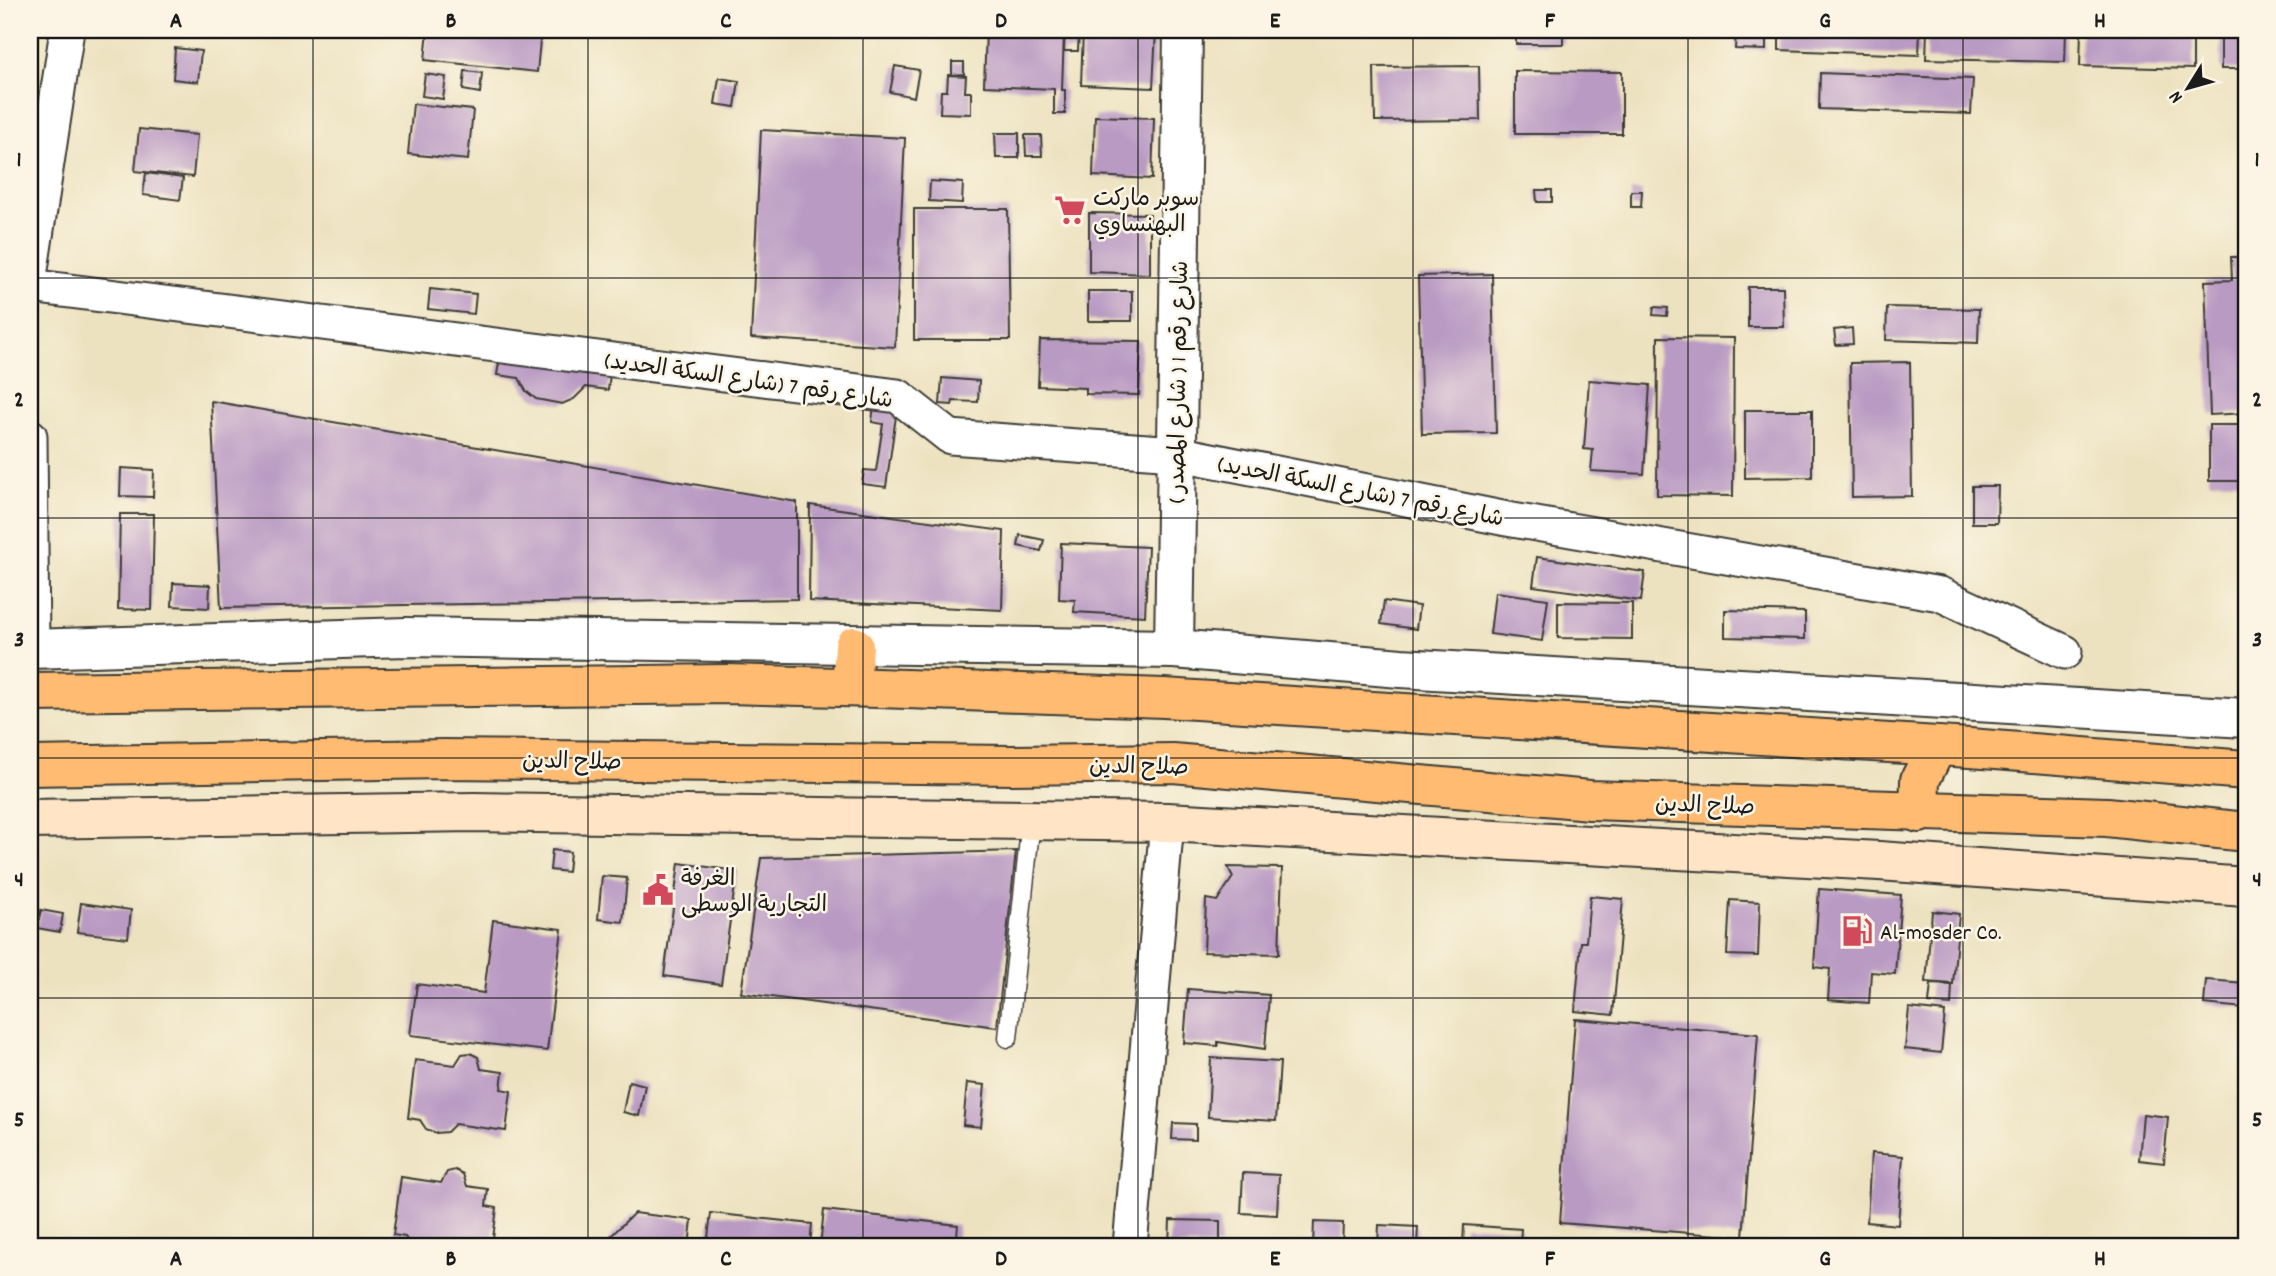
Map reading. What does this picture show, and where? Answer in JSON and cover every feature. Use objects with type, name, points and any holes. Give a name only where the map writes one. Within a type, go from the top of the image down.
[{"type":"highway","points":[[851,687],[854,646]]},
{"type":"highway","points":[[30,692],[729,684],[1164,698],[1937,746],[2246,770]]},
{"type":"highway","points":[[1919,813],[1920,780],[1937,746]]},
{"type":"highway","name":"صلاح الدين","points":[[30,766],[444,758],[1013,765],[1172,763],[1590,800],[1919,813],[2107,817],[2246,832]]},
{"type":"main road","points":[[30,819],[474,812],[1167,822],[1879,861],[2246,887]]},
{"type":"street","points":[[30,276],[66,30]]},
{"type":"street","name":"شارع رقم 1 ( شارع المصدر )","points":[[1174,649],[1183,30]]},
{"type":"street","name":"شارع رقم 7 (شارع السكة الحديد)","points":[[30,286],[898,396],[950,437],[1176,453],[1507,519],[1940,594],[2065,652]]},
{"type":"street","points":[[30,436],[31,649],[406,637],[1174,649],[1401,668],[2246,718]]},
{"type":"street","points":[[1130,1246],[1167,822]]},
{"type":"lane","points":[[1007,1038],[1031,820]]},
{"type":"building","points":[[428,30],[541,30],[537,72],[425,60]]},
{"type":"building","points":[[986,30],[1064,32],[1062,90],[1065,90],[1065,114],[1054,114],[1054,89],[984,86]]},
{"type":"building","points":[[1065,30],[1079,30],[1078,51],[1064,51]]},
{"type":"building","points":[[1083,30],[1156,30],[1153,88],[1081,85]]},
{"type":"building","points":[[1516,30],[1563,30],[1563,44],[1516,44]]},
{"type":"building","points":[[1736,30],[1766,30],[1766,50],[1735,49]]},
{"type":"building","points":[[1779,30],[1920,30],[1919,55],[1779,50]]},
{"type":"building","points":[[1927,30],[2066,30],[2065,62],[1926,59]]},
{"type":"building","points":[[2081,30],[2193,30],[2193,69],[2080,66]]},
{"type":"building","points":[[2221,30],[2246,30],[2246,69],[2221,69]]},
{"type":"building","points":[[175,48],[201,51],[198,82],[173,79]]},
{"type":"building","points":[[952,62],[964,62],[964,74],[952,75]]},
{"type":"building","points":[[895,66],[919,70],[914,97],[890,92]]},
{"type":"building","points":[[1479,66],[1480,120],[1375,121],[1374,67]]},
{"type":"building","points":[[465,71],[482,73],[480,93],[463,90]]},
{"type":"building","points":[[1515,71],[1622,72],[1622,134],[1515,134]]},
{"type":"building","points":[[1820,73],[1973,79],[1971,114],[1819,109]]},
{"type":"building","points":[[425,74],[446,77],[443,99],[422,96]]},
{"type":"building","points":[[948,75],[966,76],[965,92],[971,92],[971,114],[940,113],[941,91],[947,91]]},
{"type":"building","points":[[719,78],[739,81],[735,107],[715,104]]},
{"type":"building","points":[[413,104],[473,110],[468,160],[408,154]]},
{"type":"building","points":[[1095,116],[1154,118],[1152,179],[1093,176]]},
{"type":"building","points":[[139,129],[197,135],[193,177],[135,171]]},
{"type":"building","points":[[761,130],[905,138],[895,347],[751,338]]},
{"type":"building","points":[[995,133],[1019,133],[1019,158],[996,158]]},
{"type":"building","points":[[1025,135],[1041,135],[1042,156],[1026,156]]},
{"type":"building","points":[[146,173],[183,178],[180,200],[143,195]]},
{"type":"building","points":[[930,181],[963,183],[962,203],[929,201]]},
{"type":"building","points":[[1536,190],[1552,190],[1552,202],[1537,202]]},
{"type":"building","points":[[1631,191],[1642,191],[1641,207],[1631,207]]},
{"type":"building","points":[[914,209],[1008,209],[1010,340],[914,340]]},
{"type":"building","points":[[1089,213],[1150,214],[1150,274],[1089,272]]},
{"type":"building","points":[[2231,257],[2246,257],[2246,413],[2210,415],[2205,281],[2232,280]]},
{"type":"building","points":[[1492,274],[1496,433],[1422,434],[1418,276]]},
{"type":"building","points":[[1748,287],[1783,287],[1784,327],[1748,327]]},
{"type":"building","points":[[430,289],[476,294],[474,314],[428,309]]},
{"type":"building","points":[[1088,291],[1132,291],[1132,321],[1088,321]]},
{"type":"building","points":[[1654,307],[1668,308],[1667,316],[1653,315]]},
{"type":"building","points":[[1887,307],[1979,309],[1978,343],[1886,340]]},
{"type":"building","points":[[1852,328],[1853,344],[1836,345],[1834,330]]},
{"type":"building","points":[[1658,337],[1734,338],[1733,496],[1657,495]]},
{"type":"building","points":[[1040,340],[1141,341],[1139,395],[1086,394],[1086,388],[1038,386]]},
{"type":"building","points":[[501,350],[611,366],[608,390],[586,387],[574,399],[562,404],[536,399],[526,391],[519,378],[497,375]]},
{"type":"building","points":[[1910,362],[1912,496],[1852,497],[1850,363]]},
{"type":"building","points":[[942,378],[979,381],[978,402],[953,401],[952,405],[940,404]]},
{"type":"building","points":[[1589,380],[1650,385],[1644,474],[1591,471],[1593,450],[1584,449]]},
{"type":"building","points":[[211,401],[797,502],[797,599],[221,608]]},
{"type":"building","points":[[874,405],[897,409],[886,487],[862,484],[864,470],[876,471],[883,424],[872,422]]},
{"type":"building","points":[[1745,410],[1812,410],[1812,477],[1745,478]]},
{"type":"building","points":[[2209,425],[2246,425],[2246,481],[2209,481]]},
{"type":"building","points":[[121,468],[154,470],[153,497],[120,496]]},
{"type":"building","points":[[1972,486],[1998,486],[1997,523],[1972,523]]},
{"type":"building","points":[[810,505],[1004,531],[1002,610],[809,601]]},
{"type":"building","points":[[120,514],[154,514],[152,610],[118,609]]},
{"type":"building","points":[[1020,535],[1044,540],[1041,551],[1018,546]]},
{"type":"building","points":[[1061,543],[1148,547],[1145,616],[1074,612],[1075,600],[1059,599]]},
{"type":"building","points":[[1537,557],[1645,572],[1641,601],[1533,586]]},
{"type":"building","points":[[173,583],[210,585],[209,608],[172,606]]},
{"type":"building","points":[[1495,592],[1548,599],[1542,641],[1490,634]]},
{"type":"building","points":[[1384,601],[1419,606],[1416,629],[1381,624]]},
{"type":"building","points":[[1558,602],[1632,603],[1632,639],[1558,638]]},
{"type":"building","points":[[1725,610],[1805,612],[1805,639],[1725,637]]},
{"type":"building","points":[[552,850],[570,852],[568,872],[550,870]]},
{"type":"building","points":[[1016,851],[997,1027],[741,993],[761,858]]},
{"type":"building","points":[[679,863],[737,871],[721,984],[664,976]]},
{"type":"building","points":[[1228,867],[1282,868],[1279,954],[1204,952],[1206,899],[1217,901],[1233,877]]},
{"type":"building","points":[[602,876],[627,878],[623,922],[598,919]]},
{"type":"building","name":"Al-mosder Co.","points":[[1819,889],[1901,895],[1895,974],[1871,972],[1869,1003],[1828,1000],[1830,969],[1814,967]]},
{"type":"building","points":[[1590,896],[1623,899],[1613,1015],[1575,1011],[1581,942],[1586,942]]},
{"type":"building","points":[[1730,900],[1760,902],[1758,956],[1727,955]]},
{"type":"building","points":[[81,903],[131,910],[128,938],[77,932]]},
{"type":"building","points":[[41,910],[63,914],[60,932],[37,928]]},
{"type":"building","points":[[1932,911],[1959,914],[1953,984],[1926,982]]},
{"type":"building","points":[[493,920],[562,929],[547,1051],[410,1035],[417,984],[484,993]]},
{"type":"building","points":[[2206,980],[2246,983],[2244,1008],[2204,1004]]},
{"type":"building","points":[[1931,984],[1952,985],[1951,1005],[1929,1003]]},
{"type":"building","points":[[1188,989],[1269,995],[1265,1049],[1218,1042],[1218,1046],[1184,1043]]},
{"type":"building","points":[[1909,1008],[1945,1012],[1941,1053],[1905,1049]]},
{"type":"building","points":[[1575,1019],[1758,1034],[1743,1237],[1560,1223]]},
{"type":"building","points":[[470,1053],[478,1057],[481,1069],[503,1072],[501,1089],[511,1091],[506,1131],[455,1124],[447,1132],[436,1133],[426,1129],[420,1120],[408,1118],[415,1060],[455,1065],[462,1054]]},
{"type":"building","points":[[1211,1058],[1280,1062],[1276,1121],[1208,1117]]},
{"type":"building","points":[[629,1081],[645,1085],[639,1116],[623,1112]]},
{"type":"building","points":[[967,1083],[985,1085],[981,1127],[963,1125]]},
{"type":"building","points":[[2143,1114],[2168,1117],[2164,1163],[2139,1160]]},
{"type":"building","points":[[1173,1123],[1196,1124],[1196,1140],[1172,1139]]},
{"type":"building","points":[[1871,1153],[1903,1156],[1898,1225],[1867,1222]]},
{"type":"building","points":[[455,1170],[463,1174],[467,1186],[488,1189],[486,1206],[497,1208],[492,1246],[441,1242],[436,1246],[411,1246],[405,1237],[393,1235],[401,1177],[441,1183],[447,1172]]},
{"type":"building","points":[[1243,1173],[1279,1175],[1277,1215],[1241,1213]]},
{"type":"building","points":[[824,1210],[958,1225],[956,1246],[820,1246]]},
{"type":"building","points":[[634,1213],[692,1220],[689,1246],[608,1246],[609,1238]]},
{"type":"building","points":[[711,1213],[812,1224],[810,1246],[707,1246]]},
{"type":"building","points":[[1170,1220],[1220,1221],[1220,1246],[1169,1246]]},
{"type":"building","points":[[1314,1222],[1343,1223],[1342,1246],[1313,1246]]},
{"type":"building","points":[[1379,1225],[1418,1227],[1417,1246],[1378,1246]]},
{"type":"building","points":[[1464,1225],[1521,1229],[1520,1246],[1463,1246]]},
{"type":"place","name":"سوبر ماركت البهنساوي","points":[[1070,210]]},
{"type":"place","name":"الغرفة التجارية الوسطى","points":[[658,890]]},
{"type":"place","name":"Al-mosder Co.","points":[[1857,931]]}]
